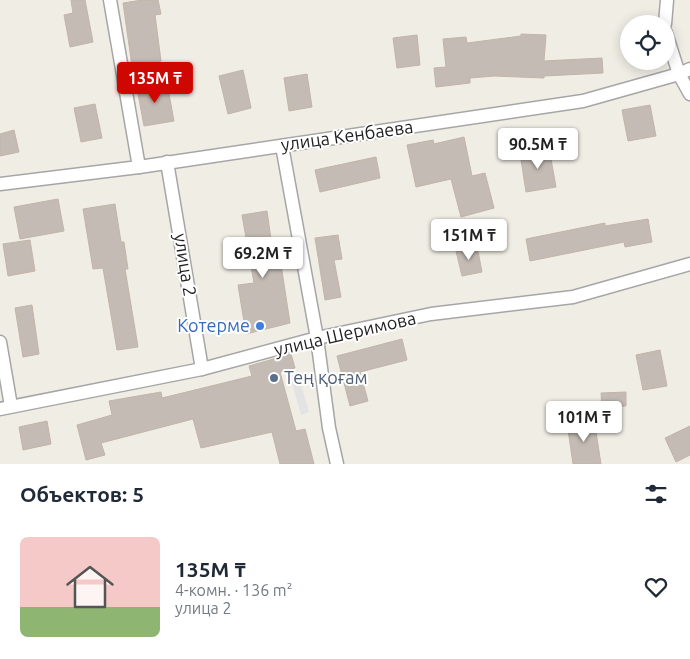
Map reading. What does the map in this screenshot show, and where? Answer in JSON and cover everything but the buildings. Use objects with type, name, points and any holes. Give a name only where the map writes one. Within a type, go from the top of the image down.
[{"type":"street","points":[[110,0],[139,167]]},
{"type":"street","points":[[666,15],[667,0]]},
{"type":"street","points":[[675,52],[684,72],[690,94]]},
{"type":"street","name":"улица Кенбаева","points":[[0,184],[139,167],[583,101],[684,72]]},
{"type":"street","points":[[282,146],[317,338],[329,428],[337,464]]},
{"type":"street","name":"улица 2","points":[[168,162],[202,369]]},
{"type":"street","name":"улица Шеримова","points":[[6,407],[202,369],[317,338],[431,314],[573,297],[690,264]]},
{"type":"street","points":[[0,342],[6,407]]},
{"type":"shaded area","points":[[298,374],[309,412],[301,415],[290,376]]},
{"type":"place","name":"Котерме","points":[[260,326]]},
{"type":"place","name":"Тең қоғам","points":[[274,378]]}]
